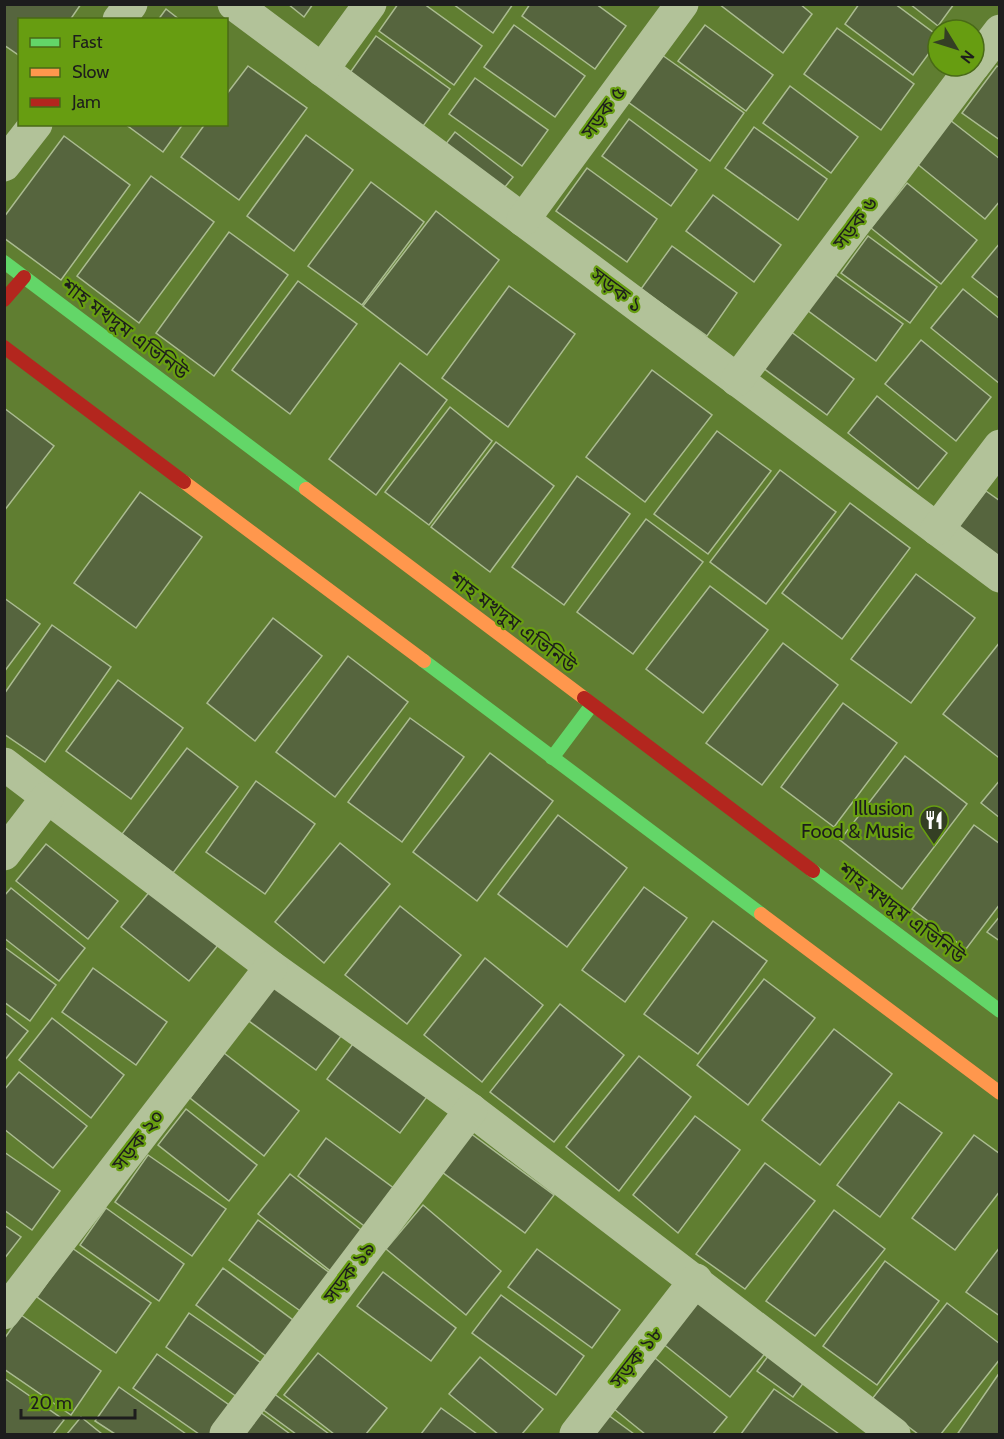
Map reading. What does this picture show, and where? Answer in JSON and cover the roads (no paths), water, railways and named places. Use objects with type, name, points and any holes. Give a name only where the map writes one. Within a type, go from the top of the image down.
[{"type":"street","points":[[120,18],[131,4]]},
{"type":"street","name":"সড়ক ১","points":[[234,4],[999,576]]},
{"type":"street","points":[[322,70],[370,4]]},
{"type":"street","name":"সড়ক ৫","points":[[523,220],[682,4]]},
{"type":"street","name":"সড়ক ৬","points":[[986,49],[999,31]]},
{"type":"street","name":"সড়ক ৬","points":[[737,380],[964,78]]},
{"type":"street","points":[[4,165],[34,126]]},
{"type":"street","name":"শাহ মখদুম এভিনিউ","points":[[4,262],[999,1011]]},
{"type":"street","points":[[4,300],[24,276]]},
{"type":"street","points":[[4,347],[999,1093]]},
{"type":"street","points":[[937,529],[999,446]]},
{"type":"street","points":[[552,758],[591,706]]},
{"type":"street","points":[[4,764],[271,967],[471,1110],[696,1280],[894,1434]]},
{"type":"street","points":[[4,854],[47,798]]},
{"type":"street","name":"সড়ক ২০","points":[[4,1313],[271,967]]},
{"type":"street","name":"সড়ক ১৯","points":[[226,1434],[471,1110]]},
{"type":"street","name":"সড়ক ১৮","points":[[576,1434],[696,1280]]},
{"type":"place","name":"Illusion Food & Music","points":[[934,846]]}]
